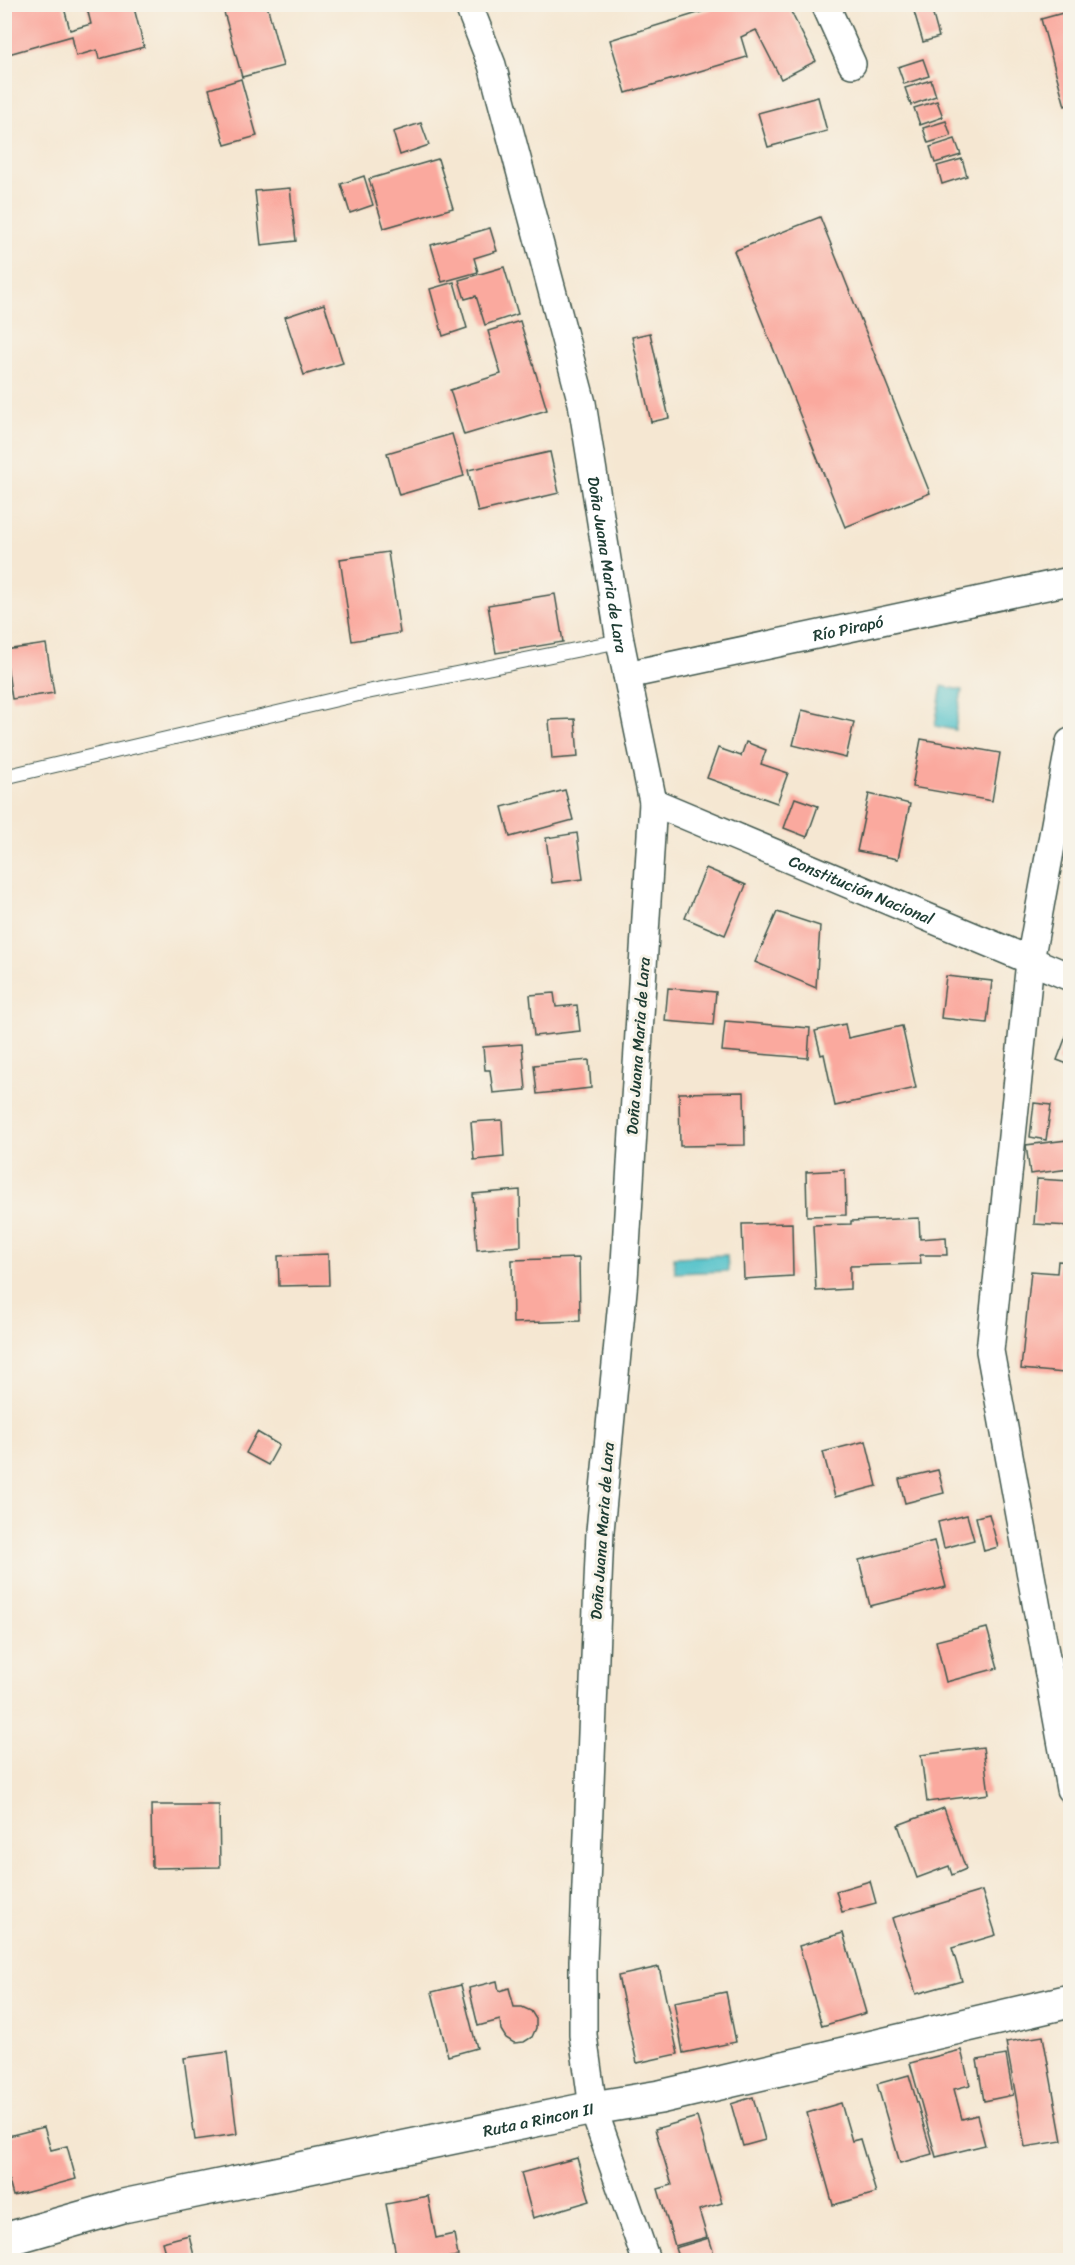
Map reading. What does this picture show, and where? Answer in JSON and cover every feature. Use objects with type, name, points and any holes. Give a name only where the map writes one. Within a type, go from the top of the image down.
[{"type":"street","name":"Doña Juana Maria de Lara","points":[[468,4],[492,65],[582,403],[620,640],[653,802],[624,1280],[600,1531],[583,1961],[583,2035],[593,2108],[646,2260]]},
{"type":"street","points":[[825,4],[852,64]]},
{"type":"street","name":"Río Pirapó","points":[[627,675],[1071,581]]},
{"type":"street","points":[[1071,741],[1030,961],[990,1351],[1071,1789]]},
{"type":"street","name":"Constitución Nacional","points":[[653,802],[1071,977]]},
{"type":"street","name":"Ruta a Rincon II","points":[[4,2240],[123,2206],[593,2108],[660,2097],[1071,2001]]},
{"type":"lane","points":[[4,777],[367,692],[620,640]]},
{"type":"water","points":[[942,686],[962,690],[955,730],[935,726]]},
{"type":"water","points":[[727,1255],[728,1271],[675,1273],[674,1257]]},
{"type":"building","points":[[4,4],[63,4],[70,30],[91,24],[86,4],[133,4],[144,47],[99,59],[97,50],[76,56],[72,36],[5,55],[8,65],[5,66]]},
{"type":"building","points":[[727,4],[771,4],[772,7],[777,4],[787,4],[816,61],[781,79],[756,30],[741,37],[747,57],[626,93],[610,40]]},
{"type":"building","points":[[930,4],[939,37],[923,42],[913,8]]},
{"type":"building","points":[[222,5],[267,5],[283,66],[242,77]]},
{"type":"building","points":[[1070,11],[1070,104],[1065,106],[1041,19]]},
{"type":"building","points":[[923,59],[929,76],[904,84],[898,67]]},
{"type":"building","points":[[241,79],[257,136],[225,145],[209,89]]},
{"type":"building","points":[[931,80],[936,96],[911,105],[905,88]]},
{"type":"building","points":[[818,97],[827,131],[768,147],[758,113]]},
{"type":"building","points":[[937,101],[943,117],[920,125],[914,108]]},
{"type":"building","points":[[946,121],[951,136],[928,143],[923,128]]},
{"type":"building","points":[[421,123],[429,145],[400,155],[393,132]]},
{"type":"building","points":[[955,139],[961,155],[935,163],[930,147]]},
{"type":"building","points":[[438,159],[453,208],[384,228],[369,179]]},
{"type":"building","points":[[962,159],[967,176],[942,184],[937,166]]},
{"type":"building","points":[[364,176],[373,205],[350,213],[341,184]]},
{"type":"building","points":[[290,188],[296,241],[261,245],[255,191]]},
{"type":"building","points":[[820,217],[930,493],[845,527],[734,251]]},
{"type":"building","points":[[490,228],[497,251],[474,258],[478,272],[442,282],[431,245]]},
{"type":"building","points":[[504,267],[518,314],[485,325],[476,296],[465,299],[459,280]]},
{"type":"building","points":[[454,282],[467,328],[443,336],[430,289]]},
{"type":"building","points":[[324,304],[343,363],[304,375],[285,317]]},
{"type":"building","points":[[520,321],[547,410],[464,435],[450,390],[501,374],[488,331]]},
{"type":"building","points":[[650,333],[669,418],[651,422],[632,337]]},
{"type":"building","points":[[452,434],[464,476],[399,495],[387,453]]},
{"type":"building","points":[[550,452],[559,493],[478,512],[468,470]]},
{"type":"building","points":[[388,552],[400,633],[352,641],[340,559]]},
{"type":"building","points":[[555,594],[563,642],[496,653],[488,605]]},
{"type":"building","points":[[46,644],[54,693],[12,699],[5,650]]},
{"type":"building","points":[[802,710],[854,722],[846,758],[793,745]]},
{"type":"building","points":[[575,719],[578,757],[552,759],[549,720]]},
{"type":"building","points":[[921,739],[1000,753],[992,801],[912,787]]},
{"type":"building","points":[[746,742],[766,750],[761,764],[788,773],[777,803],[707,778],[718,748],[741,756]]},
{"type":"building","points":[[565,790],[573,820],[510,837],[502,807]]},
{"type":"building","points":[[869,794],[910,804],[898,859],[857,851]]},
{"type":"building","points":[[795,798],[818,806],[807,837],[784,828]]},
{"type":"building","points":[[577,833],[583,879],[552,883],[546,838]]},
{"type":"building","points":[[706,868],[746,885],[725,935],[685,918]]},
{"type":"building","points":[[777,912],[820,926],[816,988],[755,962]]},
{"type":"building","points":[[946,976],[992,981],[987,1023],[941,1018]]},
{"type":"building","points":[[668,988],[716,992],[713,1025],[665,1021]]},
{"type":"building","points":[[554,993],[556,1007],[577,1005],[580,1031],[534,1036],[530,995]]},
{"type":"building","points":[[725,1021],[810,1028],[808,1058],[722,1051]]},
{"type":"building","points":[[845,1024],[848,1038],[902,1026],[916,1088],[835,1106],[824,1054],[821,1055],[815,1031]]},
{"type":"building","points":[[1070,1026],[1070,1065],[1057,1060]]},
{"type":"building","points":[[522,1044],[526,1090],[493,1093],[490,1070],[485,1070],[483,1047]]},
{"type":"building","points":[[589,1060],[591,1088],[537,1094],[534,1065]]},
{"type":"building","points":[[744,1092],[745,1145],[680,1146],[679,1093]]},
{"type":"building","points":[[1034,1103],[1051,1105],[1046,1140],[1030,1137]]},
{"type":"building","points":[[502,1120],[504,1157],[474,1160],[471,1122]]},
{"type":"building","points":[[1070,1128],[1070,1169],[1030,1174],[1026,1145],[1067,1140],[1066,1129]]},
{"type":"building","points":[[845,1170],[846,1215],[807,1216],[806,1172]]},
{"type":"building","points":[[1037,1179],[1070,1181],[1070,1226],[1034,1224]]},
{"type":"building","points":[[520,1190],[521,1246],[477,1250],[473,1194]]},
{"type":"building","points":[[919,1218],[920,1239],[946,1237],[947,1255],[920,1255],[921,1264],[850,1266],[850,1289],[816,1291],[813,1225]]},
{"type":"building","points":[[792,1223],[793,1276],[744,1279],[742,1224]]},
{"type":"building","points":[[328,1254],[329,1285],[279,1286],[278,1256]]},
{"type":"building","points":[[579,1258],[580,1321],[513,1323],[512,1260]]},
{"type":"building","points":[[1058,1261],[1070,1262],[1070,1307],[1064,1373],[1021,1369],[1031,1271],[1057,1273]]},
{"type":"building","points":[[257,1432],[279,1445],[268,1465],[246,1453]]},
{"type":"building","points":[[866,1441],[877,1486],[835,1497],[823,1452]]},
{"type":"building","points":[[938,1470],[944,1493],[905,1503],[899,1479]]},
{"type":"building","points":[[989,1514],[998,1547],[984,1551],[976,1517]]},
{"type":"building","points":[[967,1515],[974,1540],[944,1548],[938,1522]]},
{"type":"building","points":[[934,1541],[946,1587],[870,1606],[859,1560]]},
{"type":"building","points":[[987,1628],[998,1668],[946,1682],[936,1641]]},
{"type":"building","points":[[983,1747],[989,1794],[927,1802],[921,1755]]},
{"type":"building","points":[[151,1805],[219,1805],[220,1867],[152,1868]]},
{"type":"building","points":[[944,1808],[966,1869],[952,1875],[949,1866],[917,1878],[898,1825]]},
{"type":"building","points":[[870,1881],[876,1903],[842,1912],[836,1891]]},
{"type":"building","points":[[982,1891],[996,1935],[952,1948],[962,1981],[916,1994],[892,1918]]},
{"type":"building","points":[[843,1933],[866,2013],[822,2026],[799,1946]]},
{"type":"building","points":[[659,1967],[678,2054],[637,2063],[618,1976]]},
{"type":"building","points":[[497,1981],[499,1991],[509,1988],[514,2007],[522,2007],[531,2011],[536,2019],[536,2028],[532,2037],[524,2042],[514,2043],[506,2038],[501,2030],[500,2020],[478,2026],[469,1988]]},
{"type":"building","points":[[461,1985],[477,2048],[448,2056],[432,1992]]},
{"type":"building","points":[[726,1992],[736,2042],[683,2053],[674,2002]]},
{"type":"building","points":[[1043,2036],[1062,2141],[1025,2147],[1006,2042]]},
{"type":"building","points":[[961,2050],[970,2085],[954,2089],[962,2119],[977,2115],[985,2145],[936,2157],[910,2063]]},
{"type":"building","points":[[227,2052],[237,2134],[195,2140],[184,2058]]},
{"type":"building","points":[[1006,2055],[1013,2095],[984,2101],[977,2060]]},
{"type":"building","points":[[909,2075],[932,2154],[900,2163],[877,2084]]},
{"type":"building","points":[[753,2097],[765,2140],[743,2146],[731,2104]]},
{"type":"building","points":[[841,2103],[852,2141],[860,2139],[876,2193],[833,2205],[807,2113]]},
{"type":"building","points":[[697,2117],[722,2203],[699,2210],[707,2237],[675,2246],[658,2189],[672,2185],[655,2129]]},
{"type":"building","points":[[44,2127],[51,2150],[67,2146],[76,2179],[13,2196],[4,2163],[4,2137]]},
{"type":"building","points":[[577,2158],[590,2201],[533,2218],[521,2173]]},
{"type":"building","points":[[428,2196],[436,2238],[454,2234],[458,2256],[434,2260],[397,2260],[386,2204]]},
{"type":"building","points":[[189,2235],[195,2260],[167,2260],[162,2242]]},
{"type":"building","points":[[709,2238],[716,2260],[679,2260],[675,2248]]},
{"type":"building","points":[[981,2257],[982,2260],[966,2259]]}]
